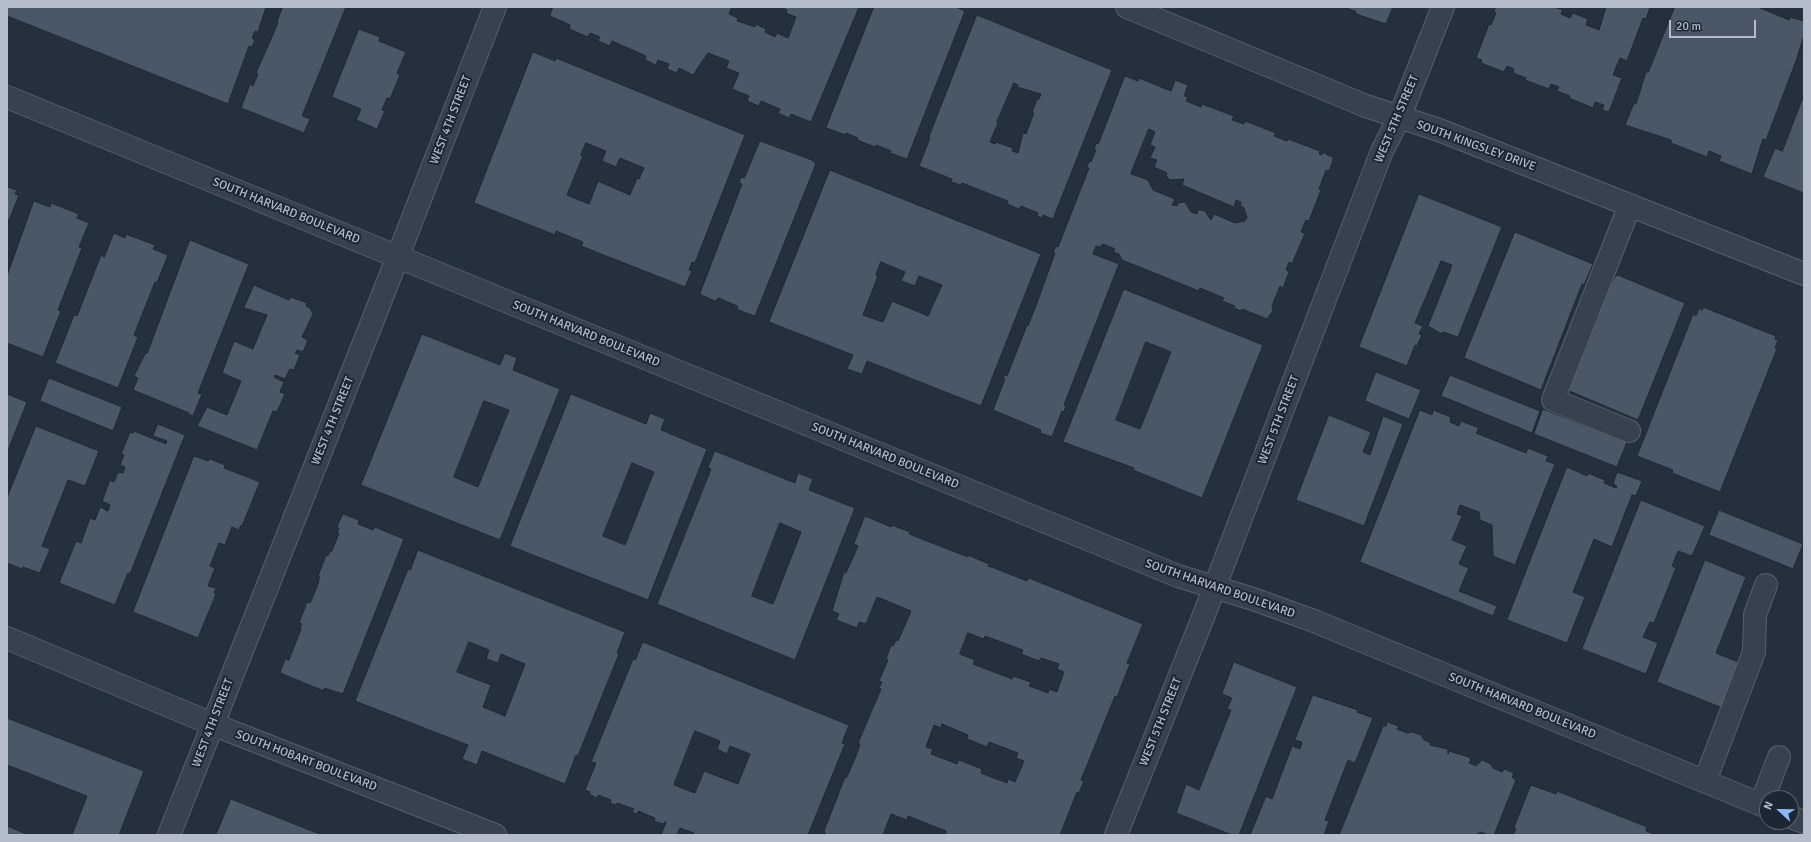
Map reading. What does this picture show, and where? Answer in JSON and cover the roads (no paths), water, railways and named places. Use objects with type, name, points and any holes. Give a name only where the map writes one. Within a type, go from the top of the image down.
[{"type":"street","name":"WEST 4TH STREET","points":[[169,835],[398,257],[495,7]]},
{"type":"street","name":"SOUTH KINGSLEY DRIVE","points":[[1127,7],[1366,106],[1439,130],[1804,274]]},
{"type":"street","name":"WEST 5TH STREET","points":[[1116,835],[1382,151],[1399,118],[1444,7]]},
{"type":"street","name":"SOUTH HARVARD BOULEVARD","points":[[7,97],[1178,576],[1214,586],[1314,621],[1759,804]]},
{"type":"street","points":[[1629,431],[1553,400],[1630,206]]},
{"type":"street","points":[[1705,781],[1754,652],[1755,615],[1766,585]]},
{"type":"street","name":"SOUTH HOBART BOULEVARD","points":[[7,638],[212,724],[495,835]]},
{"type":"street","points":[[1769,790],[1779,757]]}]
